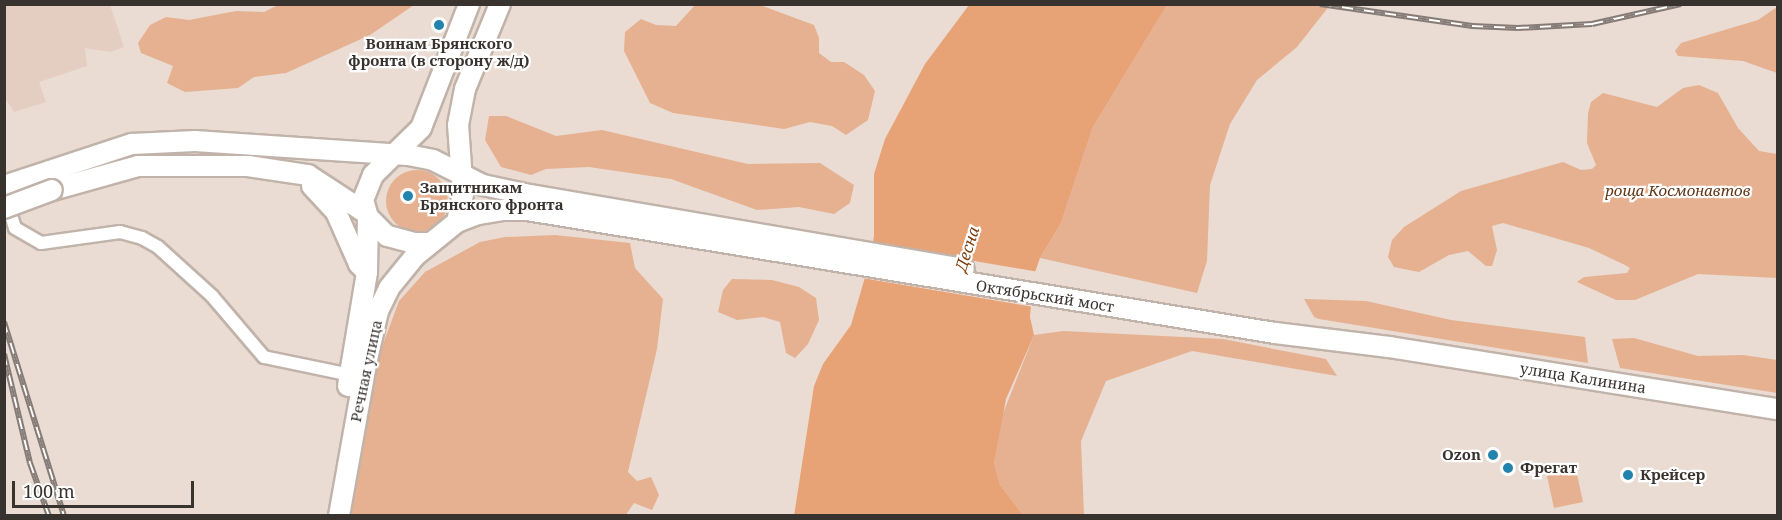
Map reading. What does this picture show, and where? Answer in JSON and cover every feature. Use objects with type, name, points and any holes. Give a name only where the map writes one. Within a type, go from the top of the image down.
[{"type":"main road","points":[[367,215],[366,186],[421,128],[430,111],[469,4]]},
{"type":"main road","points":[[458,222],[464,194],[460,175],[458,125],[465,89],[500,4]]},
{"type":"main road","points":[[4,186],[132,144],[195,141],[422,157],[483,185],[640,222]]},
{"type":"main road","points":[[4,208],[52,190],[138,166],[248,166],[308,175],[367,215],[387,236],[430,243],[458,222],[478,214],[527,210],[640,222]]},
{"type":"main road","points":[[248,166],[257,172],[293,177],[319,191],[340,219],[358,264],[367,272]]},
{"type":"main road","name":"Речная улица","points":[[325,516],[367,272],[367,215]]},
{"type":"main road","name":"Октябрьский мост","points":[[640,222],[1276,328]]},
{"type":"main road","name":"Речная улица","points":[[339,516],[378,310],[401,271],[430,243]]},
{"type":"main road","name":"улица Калинина","points":[[1276,328],[1778,409]]},
{"type":"street","points":[[4,192],[15,228],[27,238],[41,243],[120,231],[131,233],[158,247],[212,296],[264,357],[350,375]]},
{"type":"shaded area","points":[[4,5],[110,5],[124,47],[110,52],[85,48],[87,66],[39,82],[46,102],[14,112],[5,98]]},
{"type":"green space","points":[[280,4],[414,5],[370,35],[286,73],[254,77],[238,88],[185,92],[167,83],[173,66],[141,53],[138,43],[150,25],[166,17],[189,20],[236,11],[264,12]]},
{"type":"green space","points":[[695,5],[760,5],[814,25],[819,38],[819,53],[831,62],[844,62],[864,75],[875,91],[868,120],[846,135],[832,126],[810,122],[784,129],[673,113],[650,103],[624,51],[625,32],[641,19],[656,25],[676,26]]},
{"type":"green space","points":[[1167,5],[1330,5],[1297,47],[1257,80],[1230,124],[1210,185],[1207,261],[1197,293],[1040,258],[1061,223],[1093,127]]},
{"type":"green space","points":[[1777,7],[1777,73],[1743,61],[1678,56],[1675,51],[1681,43],[1758,20]]},
{"type":"green space","name":"роща Космонавтов","points":[[1699,85],[1718,93],[1738,128],[1759,151],[1777,154],[1777,278],[1698,274],[1635,300],[1616,300],[1577,282],[1584,277],[1627,273],[1630,268],[1589,248],[1503,223],[1492,226],[1497,250],[1492,266],[1486,266],[1468,251],[1449,255],[1419,272],[1394,267],[1388,257],[1392,240],[1404,227],[1461,191],[1563,162],[1581,170],[1592,169],[1596,165],[1587,143],[1588,113],[1591,102],[1603,93],[1657,107],[1683,88]]},
{"type":"green space","points":[[489,116],[506,116],[556,136],[602,130],[748,164],[820,163],[854,185],[850,203],[834,214],[799,207],[757,210],[671,179],[589,167],[546,169],[531,175],[501,167],[485,140]]},
{"type":"green space","points":[[411,170],[423,170],[439,179],[446,189],[448,201],[446,213],[439,223],[423,232],[411,232],[400,227],[391,218],[386,207],[386,195],[391,184],[400,175]]},
{"type":"green space","points":[[555,235],[630,243],[635,268],[663,299],[657,349],[628,472],[637,481],[651,477],[659,495],[652,510],[634,503],[625,516],[349,516],[379,355],[399,301],[425,272],[480,242],[505,237]]},
{"type":"green space","points":[[732,279],[772,280],[799,287],[816,298],[819,320],[808,344],[795,358],[786,353],[780,322],[763,317],[737,320],[718,312],[723,290]]},
{"type":"green space","points":[[1304,299],[1366,301],[1451,320],[1585,337],[1588,363],[1319,319],[1314,317]]},
{"type":"green space","points":[[1063,331],[1223,339],[1326,359],[1337,376],[1192,351],[1106,381],[1081,441],[1084,515],[1023,515],[1000,485],[994,463],[1002,416],[1034,335]]},
{"type":"green space","points":[[1634,338],[1698,356],[1743,355],[1777,360],[1777,393],[1620,368],[1612,339]]},
{"type":"green space","points":[[1576,470],[1583,502],[1554,508],[1547,476]]},
{"type":"water","name":"Десна","points":[[969,5],[1167,5],[1093,127],[1061,223],[1040,258],[1033,278],[1030,317],[1034,335],[1006,399],[994,463],[1000,485],[1023,515],[794,516],[814,386],[823,364],[851,325],[868,267],[874,236],[874,174],[885,139],[925,64]]},
{"type":"pier","points":[[869,243],[1039,272],[1034,307],[862,278]]},
{"type":"railway","points":[[1320,4],[1472,26],[1518,28],[1592,24],[1681,4]]},
{"type":"railway","points":[[4,322],[64,516]]},
{"type":"railway","points":[[4,354],[30,463],[49,516]]},
{"type":"place","name":"Воинам Брянского фронта (в сторону ж/д)","points":[[439,25]]},
{"type":"place","name":"Защитникам Брянского фронта","points":[[408,196]]},
{"type":"place","name":"Ozon","points":[[1493,455]]},
{"type":"place","name":"Фрегат","points":[[1508,468]]},
{"type":"place","name":"Крейсер","points":[[1628,475]]}]
